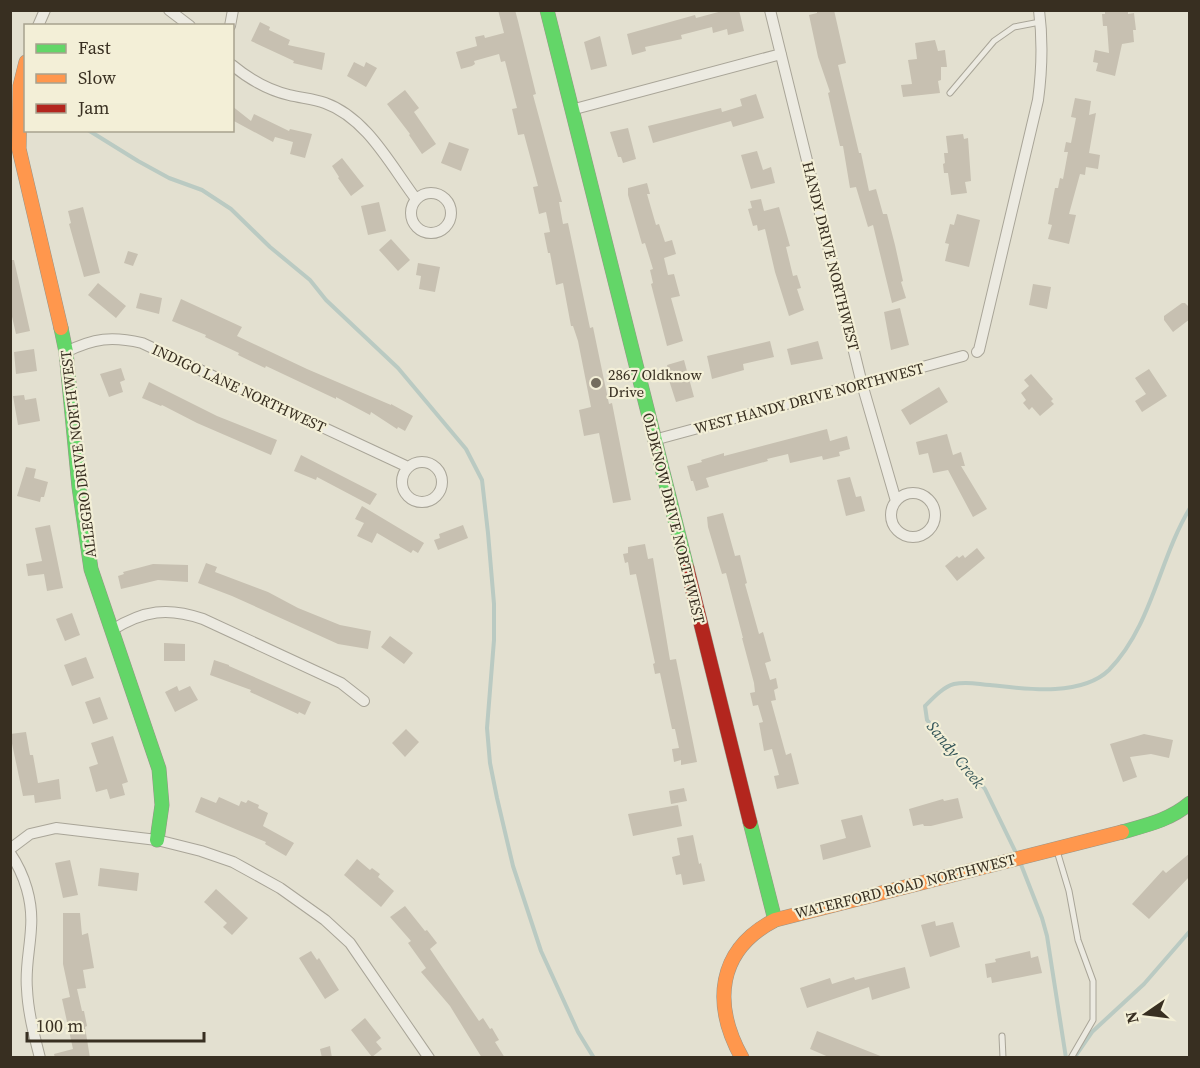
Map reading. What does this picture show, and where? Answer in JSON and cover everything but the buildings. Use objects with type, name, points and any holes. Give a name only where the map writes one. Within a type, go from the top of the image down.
[{"type":"street","points":[[39,24],[45,10]]},
{"type":"street","points":[[169,10],[187,24]]},
{"type":"street","name":"OLDKNOW DRIVE NORTHWEST","points":[[547,10],[775,920]]},
{"type":"street","name":"HANDY DRIVE NORTHWEST","points":[[770,10],[862,384],[896,501],[891,514],[895,529],[907,537],[915,537],[928,531],[934,519],[934,512],[928,500],[915,494],[902,496],[896,501]]},
{"type":"street","points":[[977,352],[1038,100],[1042,71],[1038,10]]},
{"type":"street","points":[[571,110],[781,54]]},
{"type":"street","points":[[234,67],[265,87],[287,95],[325,103],[349,115],[368,134],[416,199]]},
{"type":"street","name":"ALLEGRO DRIVE NORTHWEST","points":[[24,71],[20,86],[19,149],[56,299],[66,352],[79,487],[88,552],[91,569],[159,769],[162,805],[157,840]]},
{"type":"street","name":"INDIGO LANE NORTHWEST","points":[[66,352],[102,339],[123,338],[142,342],[408,467]]},
{"type":"street","name":"WEST HANDY DRIVE NORTHWEST","points":[[654,440],[963,356]]},
{"type":"street","points":[[112,630],[128,620],[145,614],[164,611],[186,613],[203,618],[341,683],[364,701]]},
{"type":"street","name":"WATERFORD ROAD NORTHWEST","points":[[742,1058],[731,1038],[724,1017],[723,987],[732,958],[750,935],[775,920],[1155,823],[1179,813],[1190,803]]},
{"type":"street","points":[[40,1058],[27,989],[31,927],[30,901],[10,851],[30,834],[56,828],[157,840],[201,851],[233,862],[280,888],[325,920],[350,943],[429,1058]]},
{"type":"lane","points":[[950,93],[994,41],[1014,27],[1040,22]]},
{"type":"lane","points":[[1056,848],[1069,891],[1078,940],[1093,981],[1093,1020],[1071,1058]]},
{"type":"lane","points":[[1002,1036],[1003,1058]]},
{"type":"waterway","points":[[91,132],[138,161],[169,178],[202,190],[231,209],[270,247],[310,280],[326,300],[398,368],[466,449],[482,480],[488,533],[494,604],[494,640],[487,728],[490,763],[497,798],[513,866],[541,951],[578,1032],[594,1058]]},
{"type":"waterway","name":"Sandy Creek","points":[[1017,855],[985,789],[927,720],[925,706],[942,690],[954,684],[1052,689],[1068,688],[1097,679],[1109,670],[1124,652],[1135,633],[1179,528],[1190,508]]},
{"type":"waterway","name":"Sandy Creek","points":[[1020,862],[1047,936],[1066,1058]]},
{"type":"waterway","points":[[1074,1058],[1092,1032],[1144,984],[1190,931]]},
{"type":"traffic: fast","points":[[547,10],[687,568]]},
{"type":"traffic: fast","points":[[61,328],[66,352],[79,487],[91,569],[159,769],[162,805],[157,840]]},
{"type":"traffic: fast","points":[[1122,832],[1166,818],[1190,803]]},
{"type":"traffic: fast","points":[[750,822],[775,920]]},
{"type":"traffic: slow","points":[[24,70],[20,86],[19,149],[61,328]]},
{"type":"traffic: slow","points":[[742,1058],[732,1038],[726,1018],[724,999],[726,980],[731,963],[741,947],[756,932],[775,920],[1122,832]]},
{"type":"traffic: jam","points":[[687,568],[750,822]]},
{"type":"place","name":"2867 Oldknow Drive","points":[[596,383]]}]
